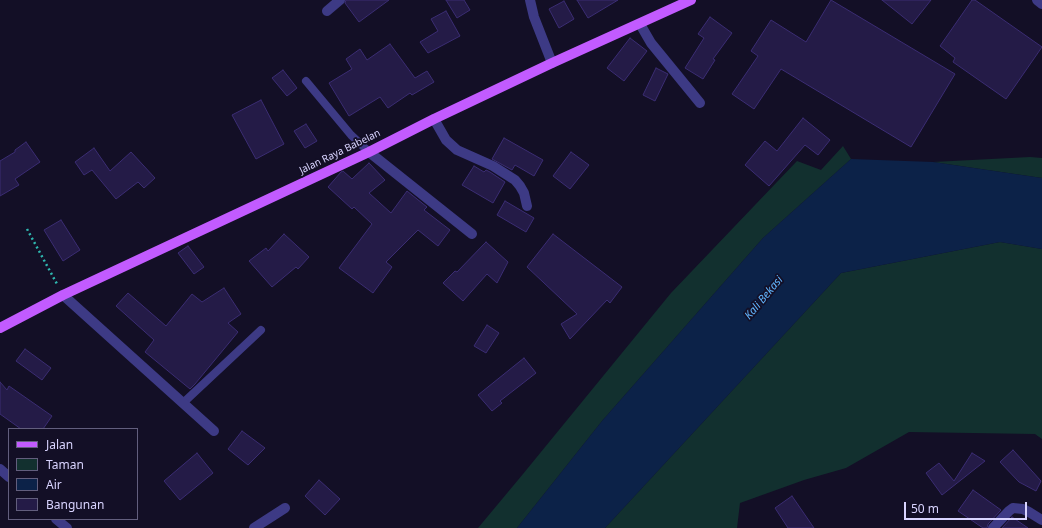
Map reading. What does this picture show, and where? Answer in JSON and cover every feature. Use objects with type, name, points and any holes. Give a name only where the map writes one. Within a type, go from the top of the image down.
[{"type":"main road","name":"Jalan Raya Babelan","points":[[0,328],[63,295],[369,152],[434,119],[552,63],[691,0]]},
{"type":"street","points":[[327,10],[340,0]]},
{"type":"street","points":[[530,0],[534,16],[552,63]]},
{"type":"street","points":[[1037,0],[1042,4]]},
{"type":"street","points":[[640,24],[651,43],[700,103]]},
{"type":"street","points":[[434,119],[446,140],[457,150],[493,166],[514,180],[524,193],[527,206]]},
{"type":"street","points":[[369,152],[472,234]]},
{"type":"street","points":[[63,295],[214,432]]},
{"type":"street","points":[[0,469],[8,476]]},
{"type":"street","points":[[254,528],[284,508]]},
{"type":"street","points":[[994,528],[1009,510],[1013,508],[1023,509],[1042,520]]},
{"type":"street","points":[[57,520],[67,528]]},
{"type":"lane","points":[[306,81],[351,135],[369,152]]},
{"type":"lane","points":[[183,403],[260,330]]},
{"type":"path","points":[[27,229],[63,295]]},
{"type":"green space","points":[[843,146],[851,159],[763,238],[602,421],[517,528],[478,528],[671,293],[797,161],[821,170]]},
{"type":"green space","points":[[1030,157],[1042,158],[1042,178],[933,162]]},
{"type":"green space","points":[[1000,242],[1042,249],[1042,439],[1035,434],[909,432],[846,468],[804,480],[740,503],[737,528],[605,528],[841,273]]},
{"type":"water","name":"Kali Bekasi","points":[[851,159],[933,162],[1042,178],[1042,249],[1000,242],[841,273],[605,528],[517,528],[602,421],[763,238]]},
{"type":"building","points":[[346,0],[389,0],[359,22],[345,3]]},
{"type":"building","points":[[446,0],[464,0],[470,10],[457,18]]},
{"type":"building","points":[[577,0],[618,0],[588,18]]},
{"type":"building","points":[[831,0],[955,74],[911,147],[781,69],[754,109],[732,94],[758,56],[751,51],[771,20],[806,42]]},
{"type":"building","points":[[882,0],[931,0],[912,24]]},
{"type":"building","points":[[972,0],[975,0],[1042,47],[1006,99],[953,62],[955,58],[940,46]]},
{"type":"building","points":[[564,1],[574,19],[559,28],[549,9]]},
{"type":"building","points":[[446,11],[460,36],[428,53],[420,42],[438,31],[431,19]]},
{"type":"building","points":[[710,17],[732,33],[713,59],[715,60],[703,79],[685,68],[704,38],[698,34]]},
{"type":"building","points":[[630,38],[647,51],[624,81],[607,68]]},
{"type":"building","points":[[390,44],[415,78],[427,71],[434,82],[412,95],[410,93],[388,108],[380,97],[349,116],[329,83],[352,69],[346,59],[360,49],[367,60]]},
{"type":"building","points":[[656,68],[668,74],[655,101],[643,95]]},
{"type":"building","points":[[283,70],[297,88],[287,96],[272,78]]},
{"type":"building","points":[[261,100],[284,144],[256,159],[232,115]]},
{"type":"building","points":[[803,118],[830,140],[818,155],[805,145],[769,186],[745,165],[765,141],[777,151]]},
{"type":"building","points":[[306,124],[317,141],[305,148],[294,131]]},
{"type":"building","points":[[504,138],[543,160],[534,176],[515,165],[512,170],[492,159]]},
{"type":"building","points":[[26,142],[40,162],[15,179],[19,185],[0,196],[0,161],[15,152],[15,150]]},
{"type":"building","points":[[94,148],[110,171],[131,152],[155,178],[144,188],[138,182],[116,199],[92,170],[84,175],[75,162]]},
{"type":"building","points":[[571,152],[589,165],[570,189],[553,176]]},
{"type":"building","points":[[369,163],[385,180],[369,193],[391,213],[407,191],[427,207],[424,210],[450,230],[438,246],[418,230],[386,262],[392,267],[373,293],[339,268],[372,224],[354,207],[352,209],[328,187],[341,172],[343,171],[352,179]]},
{"type":"building","points":[[474,166],[484,172],[486,170],[490,172],[505,182],[493,203],[462,185]]},
{"type":"building","points":[[505,201],[534,218],[526,232],[497,215]]},
{"type":"building","points":[[61,220],[80,250],[63,261],[44,230]]},
{"type":"building","points":[[284,234],[309,257],[298,269],[296,267],[272,287],[249,261],[266,248],[268,251]]},
{"type":"building","points":[[553,234],[622,287],[610,303],[607,300],[570,339],[561,324],[577,314],[527,267]]},
{"type":"building","points":[[486,242],[508,262],[497,283],[487,274],[463,301],[443,283],[455,271],[457,272]]},
{"type":"building","points":[[188,246],[204,267],[194,274],[178,253]]},
{"type":"building","points":[[224,288],[241,314],[228,323],[238,332],[190,389],[145,352],[154,340],[116,306],[128,293],[166,326],[192,294],[202,302]]},
{"type":"building","points":[[487,325],[499,333],[486,353],[474,346]]},
{"type":"building","points":[[25,349],[51,368],[42,380],[16,361]]},
{"type":"building","points":[[524,358],[536,373],[500,401],[502,403],[492,411],[478,395]]},
{"type":"building","points":[[0,382],[7,390],[9,386],[52,416],[44,428],[20,428],[0,414]]},
{"type":"building","points":[[242,431],[265,448],[248,465],[228,449]]},
{"type":"building","points":[[1013,450],[1041,481],[1036,491],[1019,482],[1000,462]]},
{"type":"building","points":[[197,453],[213,473],[180,500],[164,481]]},
{"type":"building","points":[[972,453],[985,461],[942,495],[926,473],[939,463],[954,481]]},
{"type":"building","points":[[319,480],[340,499],[325,515],[305,496]]},
{"type":"building","points":[[973,490],[1001,510],[988,524],[987,528],[983,528],[958,511]]},
{"type":"building","points":[[792,496],[814,528],[788,528],[775,508]]},
{"type":"building","points":[[1012,517],[1028,528],[1002,528]]}]
